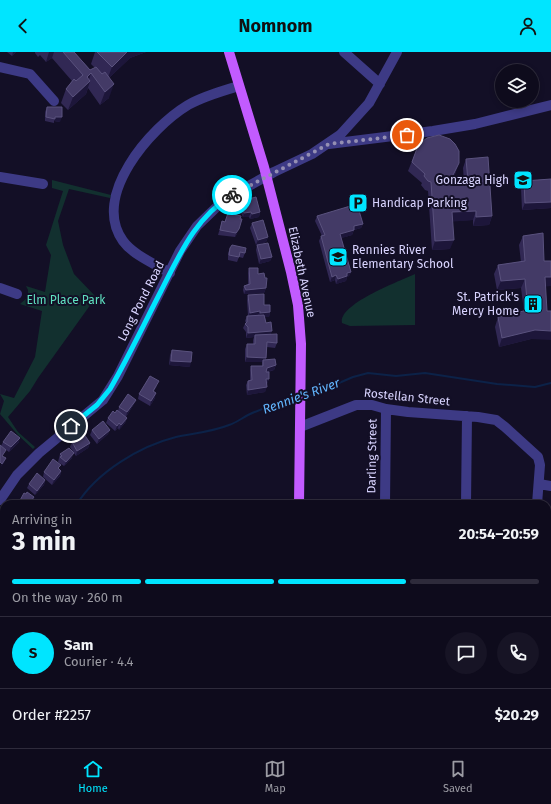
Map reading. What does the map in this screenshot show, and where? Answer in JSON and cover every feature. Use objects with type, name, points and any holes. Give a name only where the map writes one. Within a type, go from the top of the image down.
[{"type":"main road","name":"Elizabeth Avenue","points":[[229,52],[266,176],[298,305],[301,344],[299,500]]},
{"type":"street","points":[[344,52],[380,84]]},
{"type":"street","points":[[329,144],[357,118],[380,84],[397,52]]},
{"type":"street","points":[[0,67],[30,74],[54,102]]},
{"type":"street","points":[[170,273],[134,252],[122,240],[113,221],[112,212],[115,198],[133,159],[143,145],[167,120],[188,105],[212,94],[239,86]]},
{"type":"street","points":[[329,144],[433,131],[468,125],[551,105]]},
{"type":"street","name":"Long Pond Road","points":[[0,500],[17,475],[39,452],[103,400],[118,376],[189,237],[207,214],[229,197],[266,176],[312,154],[329,144]]},
{"type":"street","points":[[0,177],[43,184]]},
{"type":"street","points":[[0,288],[17,294]]},
{"type":"street","name":"Rostellan Street","points":[[300,427],[356,405],[372,405],[386,409],[496,420],[533,452],[540,461],[537,500]]},
{"type":"street","name":"Darling Street","points":[[385,500],[386,409]]},
{"type":"street","points":[[466,500],[467,416]]},
{"type":"street","points":[[539,484],[551,486]]},
{"type":"green space","name":"Elm Place Park","points":[[52,180],[111,195],[110,198],[69,189],[58,221],[63,245],[74,274],[96,297],[30,391],[8,417],[18,432],[35,447],[33,449],[18,435],[0,414],[4,401],[0,394],[14,398],[35,357],[42,311],[20,304],[28,297],[28,290],[26,286],[45,292],[51,255],[46,245],[63,191],[52,188]]},
{"type":"green space","points":[[415,274],[415,325],[350,326],[342,323],[343,316],[359,301]]},
{"type":"building","points":[[63,52],[74,52],[90,70],[96,67],[102,74],[105,72],[114,84],[105,92],[91,73],[87,77],[90,81],[73,97],[66,89],[74,79],[76,81],[83,75]]},
{"type":"building","points":[[97,52],[127,52],[112,67]]},
{"type":"building","points":[[47,107],[62,107],[62,117],[55,117],[55,119],[46,117]]},
{"type":"building","points":[[439,135],[450,139],[459,151],[459,163],[453,175],[447,182],[468,181],[466,159],[488,157],[492,216],[476,217],[476,211],[452,212],[454,240],[435,241],[431,182],[428,181],[424,176],[425,174],[412,162],[419,144],[427,138]]},
{"type":"building","points":[[551,179],[551,202],[525,203],[524,181]]},
{"type":"building","points":[[256,197],[260,212],[252,214],[251,212],[244,213],[243,208],[240,209],[238,204],[241,201]]},
{"type":"building","points":[[357,204],[363,224],[354,226],[354,230],[340,234],[351,272],[347,273],[347,276],[338,279],[336,275],[332,277],[321,236],[325,235],[317,216]]},
{"type":"building","points":[[228,213],[241,216],[240,219],[242,219],[236,233],[220,230],[222,221],[225,222]]},
{"type":"building","points":[[263,220],[268,237],[258,240],[252,223]]},
{"type":"building","name":"St. Patrick's Mercy Home","points":[[543,233],[544,261],[551,261],[551,277],[545,277],[547,311],[551,311],[551,331],[535,330],[502,338],[498,317],[528,310],[525,279],[501,281],[498,265],[525,261],[523,236]]},
{"type":"building","points":[[268,243],[272,257],[261,259],[257,245]]},
{"type":"building","points":[[232,245],[246,248],[245,253],[240,252],[239,257],[229,255]]},
{"type":"building","points":[[249,268],[258,268],[258,274],[264,273],[265,278],[267,278],[266,288],[246,290],[244,286],[250,284]]},
{"type":"building","points":[[264,294],[264,305],[270,305],[270,312],[260,313],[260,311],[250,313],[248,295]]},
{"type":"building","points":[[264,315],[266,323],[271,322],[272,331],[248,333],[248,327],[245,324],[247,322],[247,316]]},
{"type":"building","points":[[277,334],[277,343],[267,342],[266,358],[247,357],[247,344],[255,344],[255,335]]},
{"type":"building","points":[[172,350],[192,352],[191,362],[171,361]]},
{"type":"building","points":[[275,359],[276,365],[267,368],[266,372],[269,372],[269,379],[266,379],[267,387],[248,390],[248,381],[252,380],[251,366],[263,366],[263,360]]},
{"type":"building","points":[[150,376],[159,381],[153,391],[156,393],[151,401],[139,394]]},
{"type":"building","points":[[128,394],[136,400],[127,412],[119,407]]},
{"type":"building","points":[[117,410],[127,418],[121,425],[119,423],[117,426],[108,418],[113,411],[115,413]]},
{"type":"building","points":[[103,421],[110,430],[99,439],[92,430]]},
{"type":"building","points":[[11,431],[20,438],[11,447],[3,442]]},
{"type":"building","points":[[84,434],[90,443],[77,451],[72,442]]},
{"type":"building","points":[[0,445],[6,450],[2,456],[6,458],[2,464],[0,462]]},
{"type":"building","points":[[69,448],[74,453],[66,462],[60,457],[62,456],[60,454]]},
{"type":"building","points":[[53,459],[61,465],[58,468],[61,471],[54,480],[44,472]]},
{"type":"building","points":[[37,473],[45,480],[37,491],[29,484]]},
{"type":"building","points":[[27,492],[34,497],[32,500],[20,500],[24,493],[26,494]]},
{"type":"waterway","name":"Rennie's River","points":[[304,398],[353,377],[368,373],[396,376],[425,373],[497,384],[535,387],[551,383]]},
{"type":"waterway","name":"Rennie's River","points":[[80,500],[96,481],[108,471],[120,462],[148,447],[176,437],[210,431],[223,427],[260,410],[298,399]]},
{"type":"way so far","points":[[232,195],[329,144],[407,135]]},
{"type":"place","name":"Gonzaga High","points":[[523,180]]},
{"type":"place","name":"Handicap Parking","points":[[358,203]]},
{"type":"place","name":"Rennies River Elementary School","points":[[338,257]]},
{"type":"place","name":"St. Patrick's Mercy Home","points":[[533,304]]},
{"type":"route","points":[[71,426],[103,400],[118,376],[180,251],[207,214],[232,195]]}]
